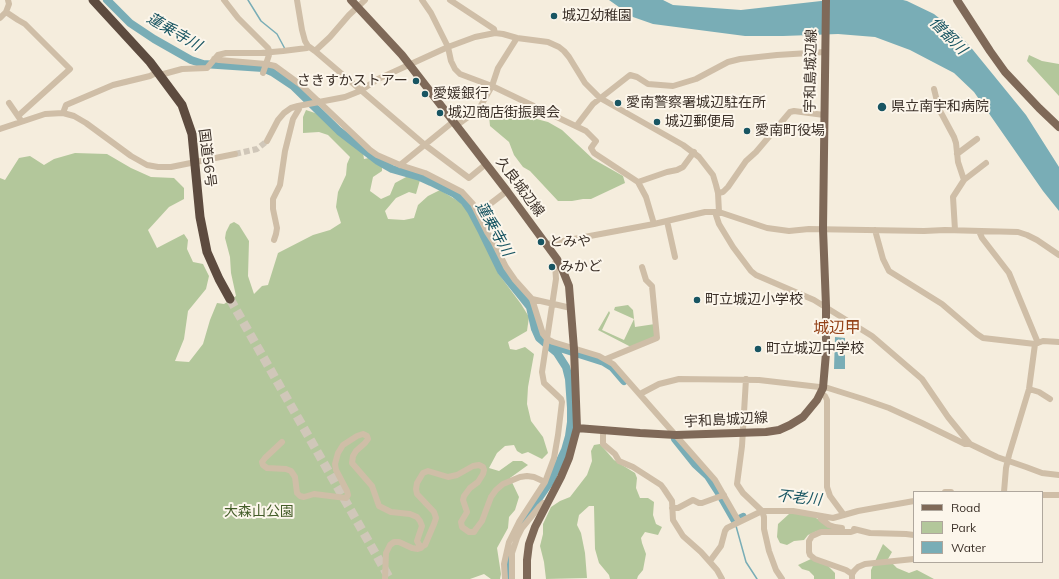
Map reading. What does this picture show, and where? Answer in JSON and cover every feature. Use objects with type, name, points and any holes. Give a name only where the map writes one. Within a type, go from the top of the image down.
[{"type":"highway","name":"国道56号","points":[[93,0],[159,73],[182,105],[192,134],[200,217],[207,252],[230,299]]},
{"type":"main road","name":"久良城辺線","points":[[351,0],[409,65],[456,123],[557,259],[569,286],[574,349],[577,428]]},
{"type":"main road","name":"宇和島城辺線","points":[[577,428],[676,435],[766,432],[779,430],[803,417],[810,410],[822,390],[826,353],[823,229],[826,0]]},
{"type":"main road","points":[[957,0],[1005,72],[1059,127]]},
{"type":"main road","points":[[527,579],[526,560],[529,544],[535,527],[569,458],[577,428]]},
{"type":"street","points":[[0,18],[6,12],[9,4],[8,0]]},
{"type":"street","points":[[224,0],[238,18],[268,48],[270,52],[263,73]]},
{"type":"street","points":[[297,0],[302,30],[308,46],[425,145],[469,178],[486,164]]},
{"type":"street","points":[[315,51],[365,0]]},
{"type":"street","points":[[422,0],[431,13],[448,47],[451,61],[455,69],[460,74],[492,86],[586,131],[596,140],[591,148],[594,153],[638,182],[646,197],[654,224]]},
{"type":"street","points":[[450,0],[494,29],[495,33]]},
{"type":"street","points":[[6,12],[25,24],[70,69],[18,116]]},
{"type":"street","points":[[267,141],[278,120],[284,113],[298,106],[345,98],[360,91],[378,79],[448,47],[475,37],[495,33],[517,38],[548,42],[560,47],[569,57],[585,83],[600,98],[694,152],[703,161],[712,175],[718,193],[717,212],[719,224],[733,247],[751,271],[756,275],[826,306],[872,336],[916,372],[959,432],[970,444]]},
{"type":"street","points":[[400,165],[456,123],[479,109],[492,86],[498,68],[517,38]]},
{"type":"street","points":[[63,113],[66,105],[113,85],[159,73],[182,69],[207,68],[218,55],[226,53],[286,51],[307,48],[308,46]]},
{"type":"street","points":[[577,126],[586,112],[600,98],[630,76],[637,77],[648,84],[673,86],[706,75],[728,62],[740,59],[825,50]]},
{"type":"street","points":[[212,62],[218,60],[275,66],[293,78],[370,150],[386,160],[425,172],[462,192],[473,204],[506,267],[515,280],[532,299],[543,334],[548,339],[606,359],[620,371],[715,480],[739,522]]},
{"type":"street","points":[[934,89],[940,109],[954,137],[958,162],[964,180]]},
{"type":"street","points":[[9,103],[21,122]]},
{"type":"street","points":[[274,240],[277,228],[272,209],[273,199],[280,185],[285,151],[293,119],[299,109],[298,106]]},
{"type":"street","points":[[718,193],[724,192],[746,161],[756,152],[790,112],[794,111],[824,115]]},
{"type":"street","points":[[0,129],[45,114],[63,113],[74,116],[86,123],[131,156],[148,165],[158,167],[171,166],[235,154]]},
{"type":"street","points":[[957,154],[977,139]]},
{"type":"street","points":[[638,182],[660,174],[678,170],[694,152]]},
{"type":"street","points":[[955,230],[953,196],[964,180],[986,163]]},
{"type":"street","points":[[477,211],[507,191]]},
{"type":"street","points":[[547,244],[654,224],[705,212],[717,212],[774,230],[789,231],[823,229],[1018,232],[1027,235],[1059,255]]},
{"type":"street","points":[[668,221],[675,257]]},
{"type":"street","points":[[875,230],[889,271],[942,304],[983,338],[1037,344],[1042,341],[1059,342]]},
{"type":"street","points":[[979,231],[982,238],[1009,273],[1037,344],[1029,389],[1008,460],[1004,491]]},
{"type":"street","points":[[505,579],[504,564],[509,542],[519,522],[544,485],[554,458],[562,402],[561,399],[542,380],[542,372],[556,279],[555,262],[557,259]]},
{"type":"street","points":[[606,359],[657,338],[652,286],[646,280],[642,267]]},
{"type":"street","points":[[532,299],[571,308]]},
{"type":"street","points":[[640,394],[659,384],[679,379],[746,380],[822,390],[863,399],[888,408],[965,444],[970,444],[1042,472],[1059,475]]},
{"type":"street","points":[[746,380],[743,433],[737,484],[743,493],[762,511],[764,517],[764,530],[769,551],[776,570],[782,579]]},
{"type":"street","points":[[1029,389],[1039,392],[1050,399]]},
{"type":"street","points":[[822,390],[827,400],[827,487],[830,496],[844,516]]},
{"type":"street","points":[[603,429],[603,444],[615,454],[619,461],[633,467],[661,485],[672,501],[673,520],[683,536],[710,561],[722,579]]},
{"type":"street","points":[[282,442],[265,458],[262,462],[263,465],[267,468],[286,469],[291,471],[295,477],[297,493],[300,496],[314,494],[346,498],[348,495],[347,491],[336,470],[335,464],[338,453],[344,445],[357,436],[363,434],[367,436],[368,439],[365,444],[356,451],[353,456],[352,463],[372,486],[379,506],[391,512],[410,514],[420,521],[422,526],[417,541],[421,548]]},
{"type":"street","points":[[385,579],[386,553],[390,545],[394,542],[400,542],[418,550],[425,545],[436,518],[434,512],[417,494],[417,484],[423,473],[428,471],[448,477],[457,475],[473,466],[479,465],[484,470],[483,474],[478,482],[470,488],[463,500],[467,512],[461,522],[462,527],[469,532],[474,532],[476,530],[482,520],[491,497],[503,484],[520,477],[527,476],[534,477],[544,485],[548,502],[543,503],[540,506],[522,528],[517,538],[512,553],[512,579]]},
{"type":"street","points":[[672,508],[678,508],[693,500],[702,503],[724,495]]},
{"type":"street","points":[[1043,495],[1059,495]]},
{"type":"street","points":[[710,561],[722,546],[727,528],[762,511],[793,511],[833,518],[858,511],[913,501]]},
{"type":"street","points":[[820,516],[825,522],[835,528],[870,533],[913,535]]},
{"type":"street","points":[[857,530],[851,532],[821,532],[812,536],[809,541],[810,556],[846,570],[852,576],[858,567],[865,564],[913,559]]},
{"type":"green space","points":[[1029,55],[1042,61],[1059,64],[1059,96],[1027,61]]},
{"type":"green space","name":"大森山公園","points":[[306,110],[321,115],[334,125],[363,152],[364,159],[369,158],[382,165],[382,171],[373,177],[370,191],[381,199],[390,195],[395,183],[408,176],[420,180],[416,194],[409,192],[396,198],[385,211],[388,219],[404,220],[414,218],[418,205],[428,196],[440,190],[463,204],[485,239],[498,273],[529,317],[527,331],[508,342],[510,349],[516,350],[525,347],[534,354],[528,387],[527,404],[531,421],[543,437],[548,453],[542,459],[528,452],[522,454],[517,451],[514,445],[505,446],[497,453],[489,468],[499,471],[513,461],[522,461],[528,465],[510,478],[519,497],[515,510],[509,517],[508,528],[497,548],[501,574],[500,579],[491,579],[484,574],[470,579],[0,579],[0,178],[5,180],[19,158],[30,156],[44,165],[54,159],[75,153],[107,154],[131,168],[151,177],[174,178],[184,188],[184,199],[169,207],[148,230],[157,248],[184,234],[188,240],[187,249],[193,262],[203,264],[209,276],[206,289],[188,311],[184,339],[175,361],[189,362],[203,344],[217,303],[224,304],[236,296],[231,273],[230,257],[225,238],[230,224],[234,222],[239,225],[249,241],[248,276],[254,294],[262,286],[268,285],[278,253],[313,235],[330,230],[341,223],[336,207],[338,192],[346,175],[347,164],[350,157],[328,135],[319,132],[303,133],[303,117]]},
{"type":"green space","points":[[500,112],[548,122],[562,130],[593,159],[623,176],[625,183],[591,199],[558,201],[530,171],[523,167],[514,155],[509,142],[490,126],[489,116]]},
{"type":"green space","points":[[628,305],[633,310],[635,327],[655,324],[655,338],[631,347],[598,330],[609,311],[610,313],[602,330],[624,340],[634,319],[614,310],[615,307]]},
{"type":"green space","points":[[600,444],[614,460],[635,473],[637,478],[636,488],[640,498],[648,498],[654,502],[653,515],[656,524],[662,527],[658,535],[645,532],[641,538],[646,554],[643,570],[637,579],[610,579],[609,575],[599,563],[595,549],[594,506],[589,506],[579,515],[577,525],[581,533],[585,553],[587,578],[546,579],[540,546],[543,534],[543,524],[551,507],[570,497],[587,475],[592,461],[591,451],[594,445]]},
{"type":"green space","points":[[799,513],[813,516],[833,529],[817,531],[808,535],[804,540],[794,541],[787,545],[780,543],[777,537],[778,524],[789,514]]},
{"type":"green space","points":[[883,544],[892,552],[888,559],[897,568],[909,573],[917,570],[934,579],[871,579],[871,570]]},
{"type":"green space","points":[[811,559],[827,565],[835,573],[835,579],[814,579],[814,576],[809,571],[802,569],[798,565]]},
{"type":"water","name":"僧都川","points":[[609,0],[663,0],[673,5],[741,10],[830,0],[907,1],[934,14],[959,34],[1026,115],[1059,167],[1059,211],[1043,191],[974,92],[954,73],[910,50],[875,37],[838,34],[745,36],[653,24],[633,17]]},
{"type":"water","points":[[835,337],[845,338],[845,369],[834,369]]},
{"type":"waterway","name":"蓮乗寺川","points":[[107,0],[130,23],[154,39],[191,60],[203,64],[263,68],[272,72],[293,86],[339,131],[378,161],[392,169],[420,177],[431,182],[455,194],[464,201],[471,211],[501,271],[530,307],[535,329],[539,338],[557,353],[566,367],[569,379],[571,422],[565,450],[550,482],[517,530]]},
{"type":"waterway","points":[[248,0],[261,21],[277,34],[285,49]]},
{"type":"waterway","name":"不老川","points":[[553,349],[560,348],[604,362],[612,367],[624,381]]},
{"type":"waterway","name":"不老川","points":[[675,439],[695,464],[708,476],[735,521],[743,517]]},
{"type":"waterway","points":[[736,526],[746,562],[757,579]]},
{"type":"waterway","name":"蓮乗寺川","points":[[508,579],[507,565],[509,552]]},
{"type":"tunnel","points":[[235,154],[257,149],[267,141]]},
{"type":"tunnel","points":[[230,299],[390,579]]},
{"type":"place","name":"城辺幼稚園","points":[[554,16]]},
{"type":"place","name":"さきすかストアー","points":[[416,81]]},
{"type":"place","name":"愛媛銀行","points":[[425,94]]},
{"type":"place","name":"愛南警察署城辺駐在所","points":[[618,103]]},
{"type":"place","name":"県立南宇和病院","points":[[882,107]]},
{"type":"place","name":"城辺商店街振興会","points":[[440,113]]},
{"type":"place","name":"城辺郵便局","points":[[657,122]]},
{"type":"place","name":"愛南町役場","points":[[747,131]]},
{"type":"place","name":"とみや","points":[[541,242]]},
{"type":"place","name":"みかど","points":[[552,267]]},
{"type":"place","name":"町立城辺小学校","points":[[697,300]]},
{"type":"place","name":"町立城辺中学校","points":[[758,349]]},
{"type":"district","name":"城辺甲","points":[[837,328]]}]
